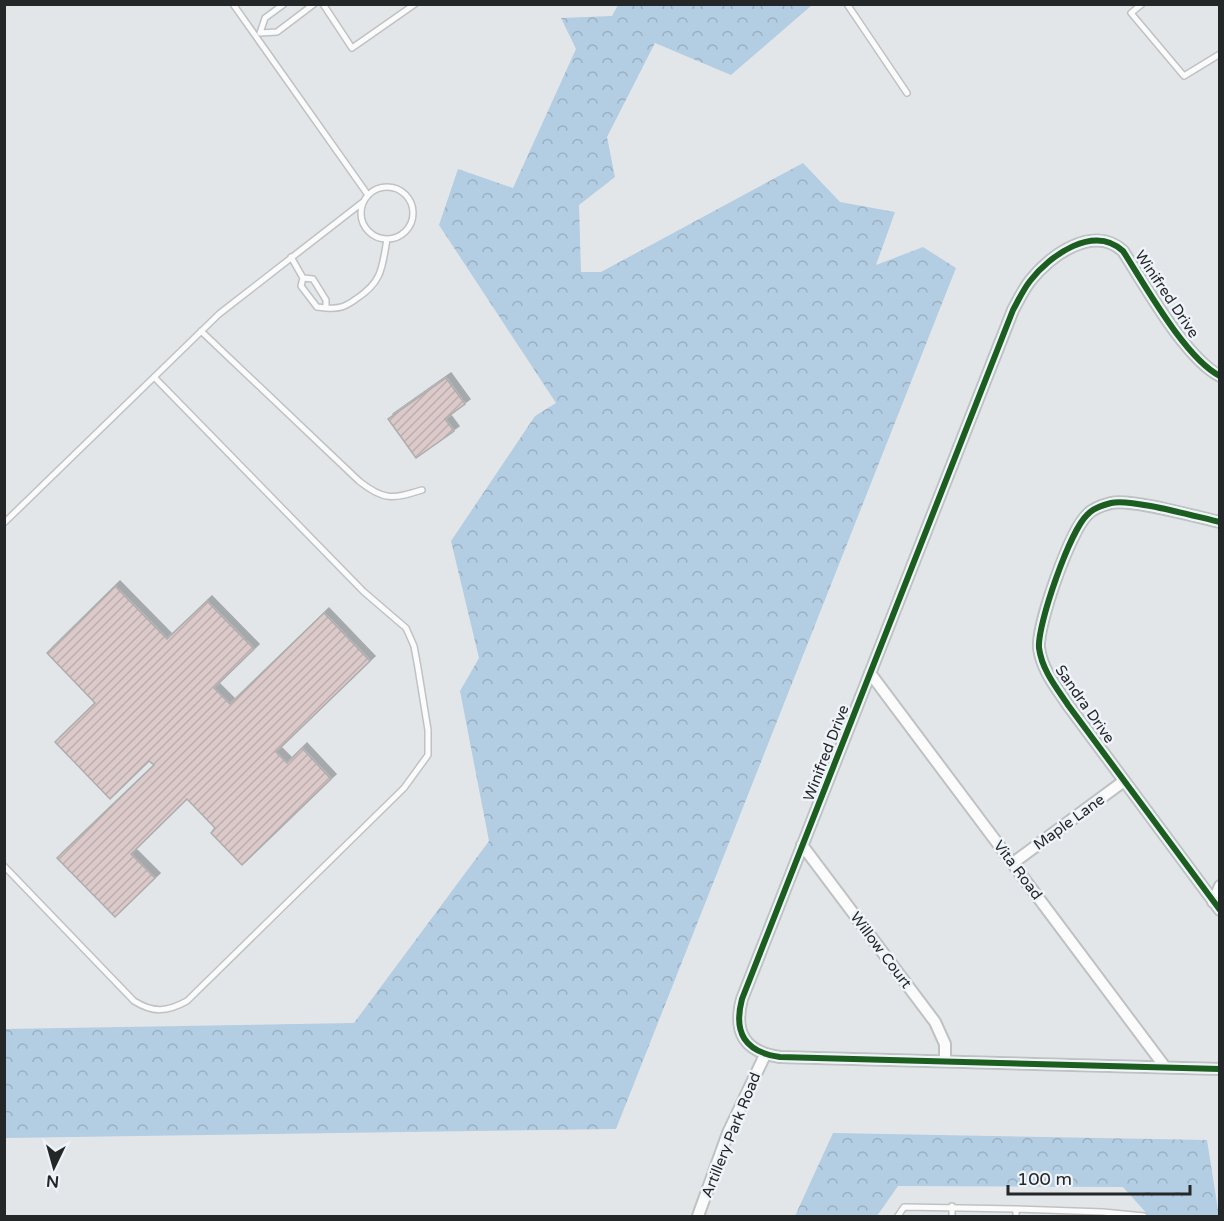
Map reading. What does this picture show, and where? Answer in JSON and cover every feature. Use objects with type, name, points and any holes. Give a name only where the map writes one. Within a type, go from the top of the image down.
[{"type":"street","name":"Winifred Drive","points":[[765,1055],[745,1041],[738,1020],[739,1011],[1013,310],[1029,282],[1051,261],[1076,244],[1090,240],[1114,243],[1123,251],[1186,344],[1206,366],[1220,376]]},
{"type":"street","name":"Sandra Drive","points":[[1216,906],[1068,705],[1043,664],[1039,647],[1040,630],[1049,597],[1077,529],[1087,515],[1114,502],[1220,522]]},
{"type":"street","name":"Vita Road","points":[[870,673],[1165,1067]]},
{"type":"street","name":"Maple Lane","points":[[1013,863],[1124,781]]},
{"type":"street","name":"Willow Court","points":[[802,846],[935,1022],[945,1044],[945,1061]]},
{"type":"street","points":[[1216,906],[1220,886]]},
{"type":"street","points":[[765,1055],[1220,1069]]},
{"type":"street","name":"Artillery Park Road","points":[[698,1216],[728,1133],[765,1055]]},
{"type":"lane","points":[[233,4],[258,35],[368,195]]},
{"type":"lane","points":[[258,35],[265,18],[284,4]]},
{"type":"lane","points":[[258,35],[278,32],[314,4]]},
{"type":"lane","points":[[322,4],[352,48],[415,4]]},
{"type":"lane","points":[[846,4],[907,93]]},
{"type":"lane","points":[[1142,4],[1131,13],[1184,76],[1220,54]]},
{"type":"lane","points":[[4,523],[201,331],[291,257],[363,202],[368,195],[375,190],[393,188],[401,192],[411,205],[412,221],[402,234],[387,239],[371,234],[365,228],[361,211],[363,202]]},
{"type":"lane","points":[[291,257],[303,278],[302,286],[316,307],[342,309],[374,287],[382,267],[387,239]]},
{"type":"lane","points":[[303,278],[313,279],[326,300],[326,308]]},
{"type":"lane","points":[[201,331],[359,481],[378,496],[398,497],[422,490]]},
{"type":"lane","points":[[4,866],[134,1001],[146,1009],[162,1011],[187,1001],[404,788],[428,755],[428,730],[418,668],[414,646],[406,628],[364,592],[154,377]]},
{"type":"lane","points":[[952,1206],[952,1216]]},
{"type":"lane","points":[[898,1216],[904,1207],[952,1206],[1103,1212],[1144,1216]]},
{"type":"lane","points":[[987,1216],[988,1208]]},
{"type":"lane","points":[[1016,1209],[1016,1216]]},
{"type":"green space","points":[[618,5],[812,5],[731,75],[655,43],[607,137],[615,177],[579,205],[581,272],[601,272],[803,163],[840,202],[895,212],[876,265],[923,247],[956,268],[616,1129],[5,1138],[5,1029],[354,1023],[489,841],[460,691],[479,658],[451,541],[535,416],[556,403],[439,225],[458,169],[513,188],[576,49],[561,18],[612,16]]},
{"type":"green space","points":[[833,1133],[1207,1140],[1219,1216],[1149,1216],[1123,1187],[898,1186],[877,1216],[795,1216]]},
{"type":"building","points":[[446,378],[465,404],[445,419],[454,431],[416,458],[388,419]]},
{"type":"building","points":[[115,586],[167,639],[207,601],[254,649],[214,688],[230,704],[324,613],[370,661],[276,752],[287,763],[302,748],[331,779],[242,865],[211,833],[215,828],[187,799],[131,854],[155,878],[115,917],[57,858],[154,765],[149,761],[110,799],[55,742],[95,703],[47,653]]},
{"type":"cycle path","points":[[1220,376],[1193,354],[1154,301],[1123,251],[1111,243],[1086,242],[1073,246],[1049,262],[1030,281],[1013,310],[742,999],[739,1022],[744,1039],[750,1045],[758,1051],[780,1057],[1220,1069]]},
{"type":"cycle path","points":[[1220,522],[1133,503],[1111,503],[1092,511],[1080,524],[1064,558],[1043,620],[1039,648],[1046,671],[1054,685],[1220,910]]}]
